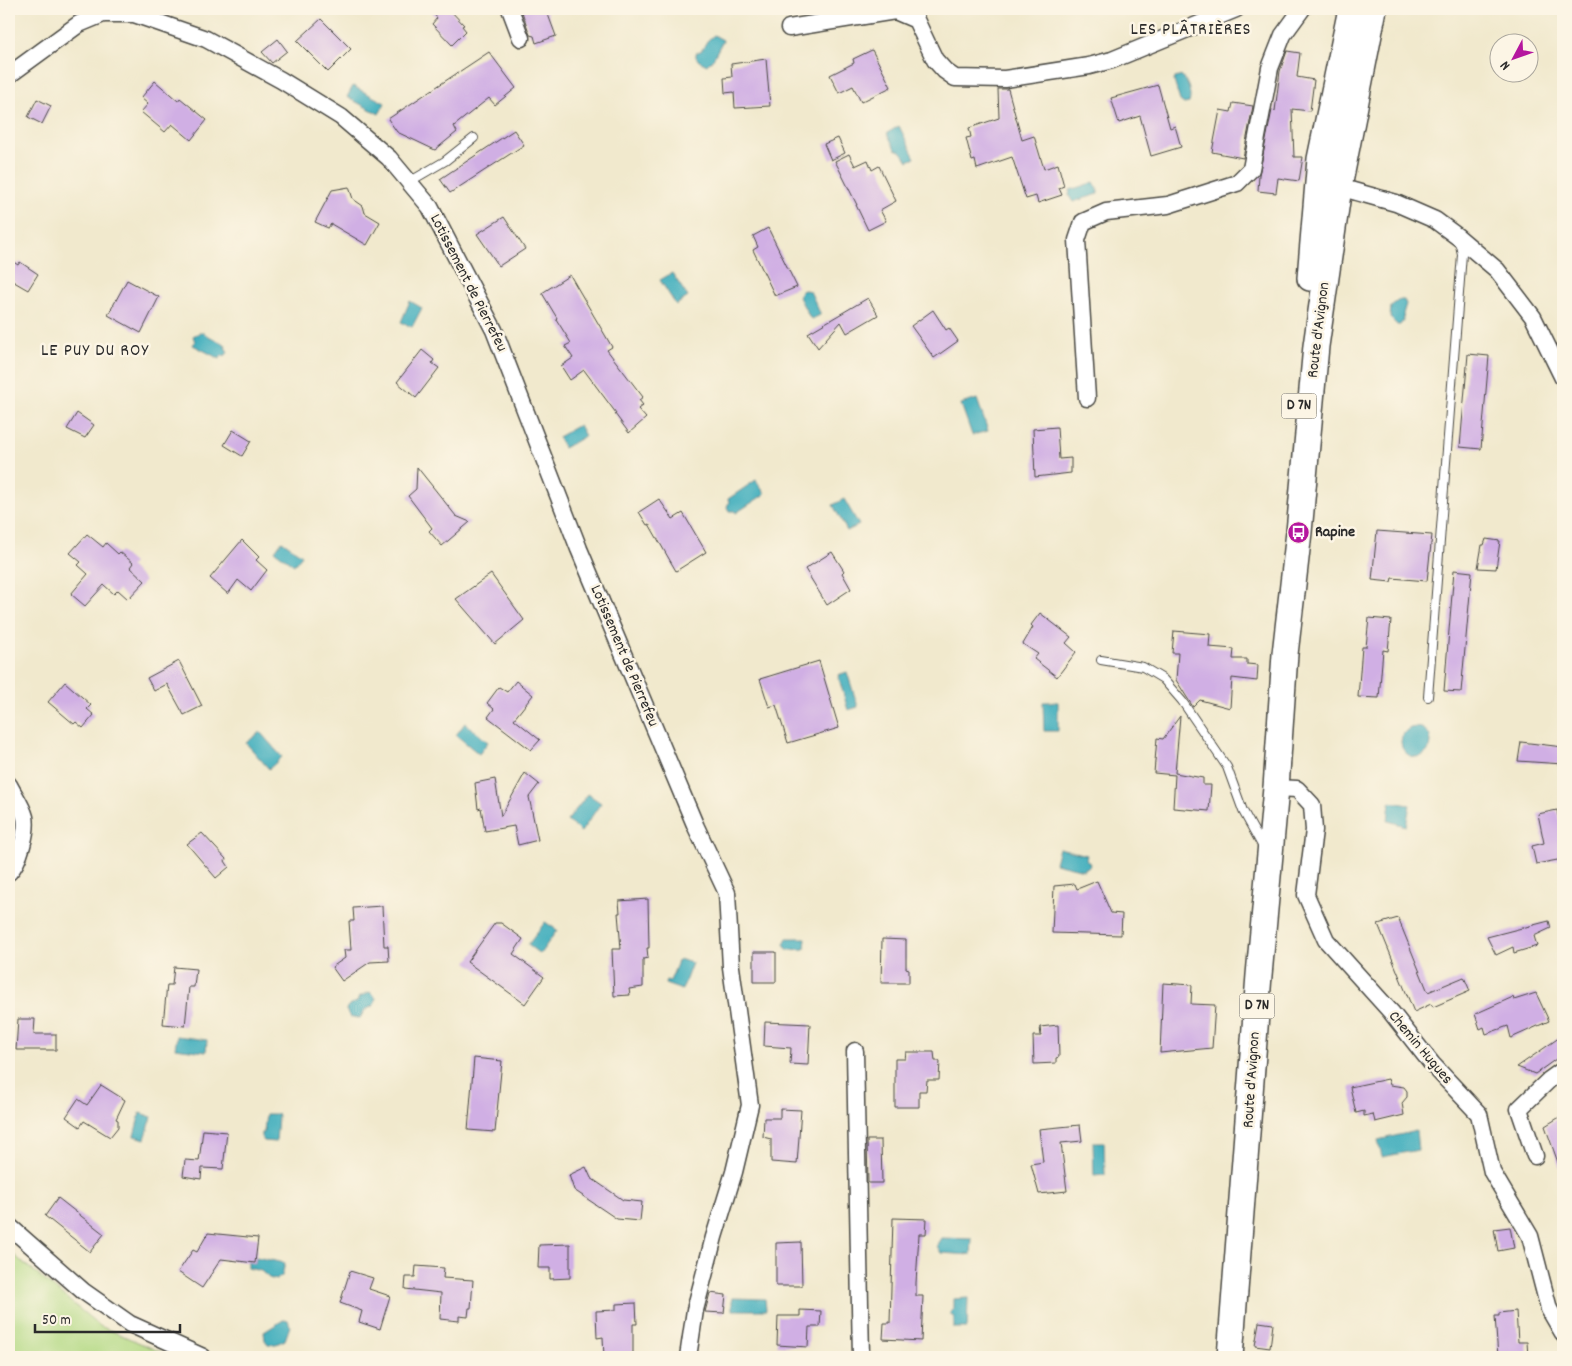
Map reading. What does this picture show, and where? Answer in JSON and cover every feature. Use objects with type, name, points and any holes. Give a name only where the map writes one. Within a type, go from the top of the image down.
[{"type":"main road","name":"Route d'Avignon","points":[[1286,654],[1289,530],[1320,159],[1351,9]]},
{"type":"main road","name":"Route d'Avignon","points":[[1230,1357],[1286,654],[1316,346],[1339,187],[1374,9]]},
{"type":"street","points":[[510,9],[521,38]]},
{"type":"street","points":[[789,28],[895,11],[915,14],[935,60],[945,71],[955,78],[1005,79],[1089,66],[1112,60],[1236,9]]},
{"type":"street","points":[[1087,398],[1077,240],[1083,222],[1106,212],[1168,204],[1237,182],[1252,169],[1270,68],[1283,35],[1302,9]]},
{"type":"street","name":"Lotissement de Pierrefeu","points":[[9,75],[79,24],[107,11],[134,14],[206,39],[281,80],[341,117],[389,158],[430,208],[494,330],[580,549],[675,776],[727,893],[731,967],[750,1105],[734,1172],[695,1310],[688,1357]]},
{"type":"street","points":[[1320,159],[1339,187],[1396,204],[1435,220],[1497,270],[1533,317],[1563,378]]},
{"type":"street","points":[[9,785],[25,818],[23,846],[9,872]]},
{"type":"street","name":"Chemin Hugues","points":[[1276,788],[1297,790],[1312,805],[1314,830],[1306,894],[1326,940],[1391,1012],[1432,1064],[1479,1114],[1492,1172],[1530,1236],[1549,1309],[1563,1333]]},
{"type":"street","points":[[855,1051],[861,1357]]},
{"type":"street","points":[[1535,1156],[1518,1109],[1548,1080],[1563,1070]]},
{"type":"street","points":[[9,1226],[82,1291],[130,1324],[203,1357]]},
{"type":"lane","points":[[409,182],[445,161],[474,138]]},
{"type":"lane","points":[[1428,697],[1462,254],[1458,237]]},
{"type":"lane","points":[[1100,660],[1143,667],[1163,679],[1182,701],[1226,767],[1243,811],[1269,860]]},
{"type":"green space","points":[[9,1251],[100,1326],[173,1357],[9,1357]]},
{"type":"water","points":[[714,35],[723,40],[713,59],[707,65],[699,61],[696,53],[702,50],[707,41]]},
{"type":"water","points":[[1182,76],[1188,85],[1190,93],[1189,103],[1184,104],[1180,101],[1174,81],[1175,78]]},
{"type":"water","points":[[353,86],[385,103],[379,114],[347,97]]},
{"type":"water","points":[[899,126],[915,158],[908,161],[902,152],[895,149],[887,133]]},
{"type":"water","points":[[1094,182],[1098,189],[1098,194],[1073,202],[1069,196],[1070,190]]},
{"type":"water","points":[[672,273],[688,297],[676,305],[660,280]]},
{"type":"water","points":[[801,291],[810,291],[820,313],[820,315],[812,319],[799,297]]},
{"type":"water","points":[[1399,300],[1404,300],[1406,304],[1403,314],[1404,320],[1400,325],[1397,325],[1390,318],[1391,306]]},
{"type":"water","points":[[410,301],[422,308],[412,327],[401,322]]},
{"type":"water","points":[[201,332],[226,345],[225,347],[228,352],[226,355],[221,356],[220,359],[193,345],[195,342],[193,336]]},
{"type":"water","points":[[977,399],[988,431],[972,435],[961,404]]},
{"type":"water","points":[[579,425],[585,436],[564,448],[558,437]]},
{"type":"water","points":[[756,480],[765,494],[736,513],[729,511],[727,507],[728,499]]},
{"type":"water","points":[[844,499],[859,525],[847,531],[833,505]]},
{"type":"water","points":[[282,541],[302,555],[294,565],[275,551]]},
{"type":"water","points":[[847,672],[858,707],[848,710],[838,675]]},
{"type":"water","points":[[1043,702],[1058,702],[1058,731],[1044,731]]},
{"type":"water","points":[[465,723],[488,742],[479,754],[456,735]]},
{"type":"water","points":[[1416,727],[1427,731],[1431,742],[1427,753],[1416,757],[1405,753],[1401,742],[1405,731]]},
{"type":"water","points":[[260,732],[282,757],[269,769],[246,743]]},
{"type":"water","points":[[588,794],[601,803],[581,832],[567,821]]},
{"type":"water","points":[[1390,802],[1410,805],[1406,826],[1388,821]]},
{"type":"water","points":[[1059,848],[1087,855],[1086,859],[1090,864],[1089,867],[1084,868],[1084,870],[1055,863]]},
{"type":"water","points":[[545,922],[557,930],[540,954],[528,945]]},
{"type":"water","points":[[787,938],[806,938],[805,949],[788,950],[784,944]]},
{"type":"water","points":[[679,959],[692,963],[682,990],[665,984],[666,980],[670,981]]},
{"type":"water","points":[[370,992],[376,998],[374,1005],[364,1011],[360,1018],[350,1017],[346,1010],[348,1006],[357,1002],[359,997]]},
{"type":"water","points":[[177,1036],[207,1040],[206,1052],[175,1048]]},
{"type":"water","points":[[140,1113],[152,1117],[145,1139],[134,1136]]},
{"type":"water","points":[[266,1114],[277,1114],[278,1116],[276,1142],[264,1141],[261,1137],[261,1134],[264,1132]]},
{"type":"water","points":[[1416,1131],[1418,1150],[1382,1157],[1378,1140]]},
{"type":"water","points":[[1093,1142],[1104,1142],[1105,1175],[1094,1176]]},
{"type":"water","points":[[942,1238],[972,1239],[971,1255],[941,1253],[937,1246]]},
{"type":"water","points":[[256,1257],[285,1263],[282,1276],[276,1280],[269,1278],[261,1271],[248,1268],[248,1262],[255,1263]]},
{"type":"water","points":[[732,1298],[765,1299],[766,1310],[732,1310]]},
{"type":"water","points":[[968,1298],[967,1328],[954,1328],[954,1318],[950,1313],[954,1309],[954,1299]]},
{"type":"water","points":[[285,1319],[288,1320],[290,1326],[285,1340],[276,1344],[268,1344],[265,1340],[264,1332]]},
{"type":"building","points":[[430,9],[449,9],[464,25],[462,26],[466,31],[452,45],[432,24],[437,18]]},
{"type":"building","points":[[521,9],[546,9],[556,36],[536,43],[534,36],[530,35]]},
{"type":"building","points":[[321,19],[351,49],[328,72],[297,41]]},
{"type":"building","points":[[278,39],[287,51],[272,63],[262,52]]},
{"type":"building","points":[[872,50],[891,87],[861,102],[853,86],[839,93],[830,75],[854,63],[853,59]]},
{"type":"building","points":[[1287,51],[1300,53],[1297,77],[1314,80],[1310,111],[1292,109],[1294,157],[1303,157],[1299,181],[1278,178],[1276,193],[1258,191],[1259,175],[1272,110],[1275,111],[1280,71]]},
{"type":"building","points":[[489,52],[516,88],[495,105],[489,98],[454,126],[457,132],[435,150],[397,132],[388,119]]},
{"type":"building","points":[[766,59],[770,106],[735,108],[734,92],[725,93],[724,78],[732,77],[731,64]]},
{"type":"building","points":[[155,81],[178,101],[180,98],[207,120],[191,140],[172,124],[165,132],[141,112],[148,104],[141,98]]},
{"type":"building","points":[[1158,85],[1170,128],[1175,126],[1181,147],[1151,156],[1140,116],[1119,123],[1111,98]]},
{"type":"building","points":[[998,89],[1008,89],[1022,140],[1034,136],[1044,169],[1058,164],[1064,186],[1059,188],[1062,195],[1038,203],[1036,196],[1026,199],[1012,157],[977,169],[975,160],[972,161],[966,138],[971,137],[969,128],[999,118]]},
{"type":"building","points":[[37,99],[51,106],[42,124],[28,117]]},
{"type":"building","points":[[1233,103],[1253,106],[1243,158],[1212,152],[1220,110],[1231,112]]},
{"type":"building","points":[[514,130],[524,145],[450,193],[440,179]]},
{"type":"building","points":[[838,138],[845,153],[831,160],[824,144]]},
{"type":"building","points":[[849,154],[855,166],[868,160],[872,170],[879,166],[896,201],[880,210],[886,221],[868,230],[835,161]]},
{"type":"building","points":[[349,187],[353,199],[363,206],[365,213],[380,222],[367,245],[331,224],[328,228],[315,222],[332,190]]},
{"type":"building","points":[[504,217],[525,249],[499,266],[477,234]]},
{"type":"building","points":[[768,228],[797,287],[775,296],[753,250],[758,247],[753,236]]},
{"type":"building","points":[[9,259],[18,265],[20,262],[38,274],[28,290],[9,279]]},
{"type":"building","points":[[570,275],[612,347],[607,350],[643,397],[639,400],[643,405],[638,409],[646,418],[629,433],[584,370],[570,380],[561,366],[573,358],[565,346],[571,343],[542,293]]},
{"type":"building","points":[[127,280],[159,297],[141,333],[108,315]]},
{"type":"building","points":[[868,298],[878,315],[847,333],[841,322],[818,348],[808,333]]},
{"type":"building","points":[[933,310],[946,330],[949,328],[958,341],[934,358],[911,326]]},
{"type":"building","points":[[422,350],[434,360],[432,363],[439,368],[416,398],[397,382]]},
{"type":"building","points":[[1468,354],[1489,356],[1481,449],[1460,447]]},
{"type":"building","points":[[77,413],[94,425],[85,438],[67,429]]},
{"type":"building","points":[[1057,427],[1059,459],[1071,458],[1071,473],[1035,477],[1033,429]]},
{"type":"building","points":[[233,430],[251,441],[242,456],[224,445]]},
{"type":"building","points":[[417,467],[456,516],[470,522],[442,546],[429,531],[432,528],[408,496],[416,489]]},
{"type":"building","points":[[659,499],[673,519],[683,513],[706,552],[676,571],[649,524],[647,525],[639,512]]},
{"type":"building","points":[[1377,531],[1432,535],[1427,581],[1392,578],[1391,582],[1372,580]]},
{"type":"building","points":[[87,534],[103,547],[106,543],[118,554],[120,552],[133,563],[130,567],[145,581],[128,599],[118,590],[114,594],[104,585],[85,606],[71,594],[88,574],[78,565],[81,562],[70,553]]},
{"type":"building","points":[[1486,539],[1500,541],[1496,569],[1478,568],[1482,545],[1484,545]]},
{"type":"building","points":[[242,540],[259,557],[256,560],[267,570],[251,591],[238,580],[228,594],[210,578]]},
{"type":"building","points":[[832,552],[844,571],[842,573],[851,589],[827,605],[805,569]]},
{"type":"building","points":[[1454,570],[1472,572],[1461,692],[1444,691]]},
{"type":"building","points":[[491,574],[524,620],[495,644],[456,599]]},
{"type":"building","points":[[1040,613],[1071,637],[1066,643],[1076,652],[1057,677],[1034,659],[1038,654],[1023,644],[1033,627],[1031,625]]},
{"type":"building","points":[[1369,618],[1391,620],[1388,651],[1383,650],[1379,698],[1358,697],[1362,647],[1366,647]]},
{"type":"building","points":[[1174,631],[1210,634],[1209,647],[1234,649],[1233,659],[1247,659],[1247,664],[1258,665],[1257,681],[1232,678],[1230,708],[1200,700],[1193,707],[1176,680],[1178,653],[1172,653]]},
{"type":"building","points":[[179,661],[202,706],[184,715],[167,684],[154,691],[147,678]]},
{"type":"building","points":[[819,661],[839,728],[788,743],[776,705],[769,707],[760,679]]},
{"type":"building","points":[[516,681],[533,695],[514,719],[540,740],[531,750],[488,717],[494,709],[487,703],[499,687],[507,692]]},
{"type":"building","points":[[65,682],[91,705],[87,709],[94,715],[83,728],[76,722],[74,724],[48,702]]},
{"type":"building","points":[[1180,716],[1175,773],[1203,778],[1203,785],[1211,785],[1209,811],[1173,808],[1175,775],[1154,773],[1157,738],[1163,739]]},
{"type":"building","points":[[1521,742],[1563,747],[1563,764],[1518,761]]},
{"type":"building","points":[[525,773],[539,784],[529,797],[538,840],[518,845],[514,826],[485,831],[481,808],[478,809],[475,783],[495,779],[501,816]]},
{"type":"building","points":[[1557,810],[1563,839],[1563,859],[1536,864],[1532,846],[1544,843],[1538,814]]},
{"type":"building","points":[[202,833],[226,859],[225,861],[229,867],[216,878],[187,844]]},
{"type":"building","points":[[1097,881],[1111,913],[1122,914],[1121,935],[1052,933],[1054,886],[1075,884],[1077,889]]},
{"type":"building","points":[[648,899],[649,948],[647,948],[648,958],[643,959],[643,987],[629,989],[630,995],[614,996],[612,949],[621,949],[619,901]]},
{"type":"building","points":[[382,906],[384,946],[388,946],[389,961],[370,962],[342,981],[332,967],[345,958],[344,950],[351,950],[349,921],[354,921],[353,908]]},
{"type":"building","points":[[1398,918],[1428,992],[1464,977],[1470,991],[1433,1007],[1431,1004],[1414,1012],[1378,924]]},
{"type":"building","points":[[1549,921],[1551,928],[1534,936],[1537,946],[1514,953],[1513,947],[1496,955],[1487,937]]},
{"type":"building","points":[[495,923],[501,923],[523,939],[513,954],[544,977],[525,1004],[467,962]]},
{"type":"building","points":[[882,939],[906,940],[906,968],[909,969],[909,983],[881,983]]},
{"type":"building","points":[[754,952],[776,952],[776,982],[754,982]]},
{"type":"building","points":[[174,967],[196,969],[194,987],[189,987],[185,1026],[163,1024],[167,985],[172,985]]},
{"type":"building","points":[[1163,983],[1192,985],[1191,1004],[1215,1005],[1212,1048],[1160,1053]]},
{"type":"building","points":[[1536,993],[1549,1021],[1511,1038],[1508,1026],[1486,1034],[1484,1027],[1480,1029],[1475,1014],[1513,997],[1514,1000]]},
{"type":"building","points":[[18,1019],[35,1019],[34,1034],[56,1034],[56,1050],[16,1050]]},
{"type":"building","points":[[765,1022],[810,1024],[808,1065],[790,1064],[791,1048],[764,1046]]},
{"type":"building","points":[[1058,1025],[1059,1057],[1056,1058],[1056,1063],[1034,1064],[1033,1036],[1041,1036],[1040,1027]]},
{"type":"building","points":[[1563,1035],[1563,1054],[1535,1074],[1517,1067]]},
{"type":"building","points":[[906,1052],[934,1052],[935,1061],[940,1061],[939,1080],[927,1080],[926,1091],[919,1091],[919,1107],[895,1107],[895,1059],[905,1059]]},
{"type":"building","points":[[474,1058],[502,1061],[495,1132],[468,1130]]},
{"type":"building","points":[[1388,1079],[1390,1085],[1404,1087],[1407,1091],[1407,1097],[1402,1103],[1404,1115],[1375,1122],[1373,1114],[1364,1116],[1364,1111],[1356,1113],[1350,1087]]},
{"type":"building","points":[[101,1085],[125,1100],[116,1119],[118,1120],[118,1127],[110,1137],[84,1121],[80,1127],[66,1117],[78,1099],[87,1105]]},
{"type":"building","points":[[780,1109],[801,1110],[797,1164],[771,1162],[771,1139],[763,1137],[764,1118],[780,1118]]},
{"type":"building","points":[[1563,1115],[1563,1170],[1561,1171],[1545,1126]]},
{"type":"building","points":[[1080,1125],[1082,1141],[1061,1143],[1067,1191],[1039,1194],[1031,1164],[1043,1162],[1039,1129]]},
{"type":"building","points":[[203,1130],[227,1132],[223,1169],[202,1168],[201,1179],[183,1176],[185,1160],[199,1161]]},
{"type":"building","points":[[867,1140],[881,1140],[882,1183],[868,1183]]},
{"type":"building","points":[[586,1167],[591,1178],[623,1200],[642,1202],[640,1221],[617,1219],[574,1190],[569,1175]]},
{"type":"building","points":[[58,1198],[104,1234],[90,1252],[45,1216]]},
{"type":"building","points":[[893,1218],[927,1219],[926,1234],[919,1234],[916,1283],[916,1296],[923,1296],[921,1341],[883,1339],[884,1323],[890,1323]]},
{"type":"building","points":[[1510,1227],[1514,1248],[1498,1251],[1494,1229]]},
{"type":"building","points":[[208,1233],[258,1238],[255,1263],[221,1259],[202,1288],[178,1272],[193,1250],[197,1252]]},
{"type":"building","points":[[801,1242],[802,1286],[776,1286],[776,1243]]},
{"type":"building","points":[[570,1244],[570,1278],[550,1279],[550,1268],[538,1268],[539,1245]]},
{"type":"building","points":[[416,1266],[444,1268],[443,1278],[473,1280],[471,1308],[469,1308],[468,1317],[459,1316],[459,1321],[440,1319],[441,1293],[405,1289],[406,1277],[415,1277]]},
{"type":"building","points":[[350,1271],[373,1278],[369,1289],[390,1296],[380,1329],[359,1322],[362,1311],[340,1303]]},
{"type":"building","points":[[710,1293],[726,1295],[724,1313],[705,1312]]},
{"type":"building","points":[[636,1303],[637,1324],[633,1324],[633,1357],[604,1357],[603,1337],[597,1338],[596,1311],[616,1310],[616,1304]]},
{"type":"building","points":[[800,1310],[821,1311],[820,1327],[809,1327],[808,1347],[777,1345],[778,1316],[800,1316]]},
{"type":"building","points":[[1516,1311],[1518,1342],[1527,1342],[1528,1357],[1498,1357],[1495,1316],[1499,1316],[1499,1313]]},
{"type":"building","points":[[1259,1322],[1273,1324],[1270,1348],[1255,1346]]},
{"type":"place","name":"Rapine","points":[[1299,532]]},
{"type":"district","name":"LES PLÂTRIÈRES","points":[[1191,30]]},
{"type":"district","name":"LE PUY DU ROY","points":[[95,351]]}]
